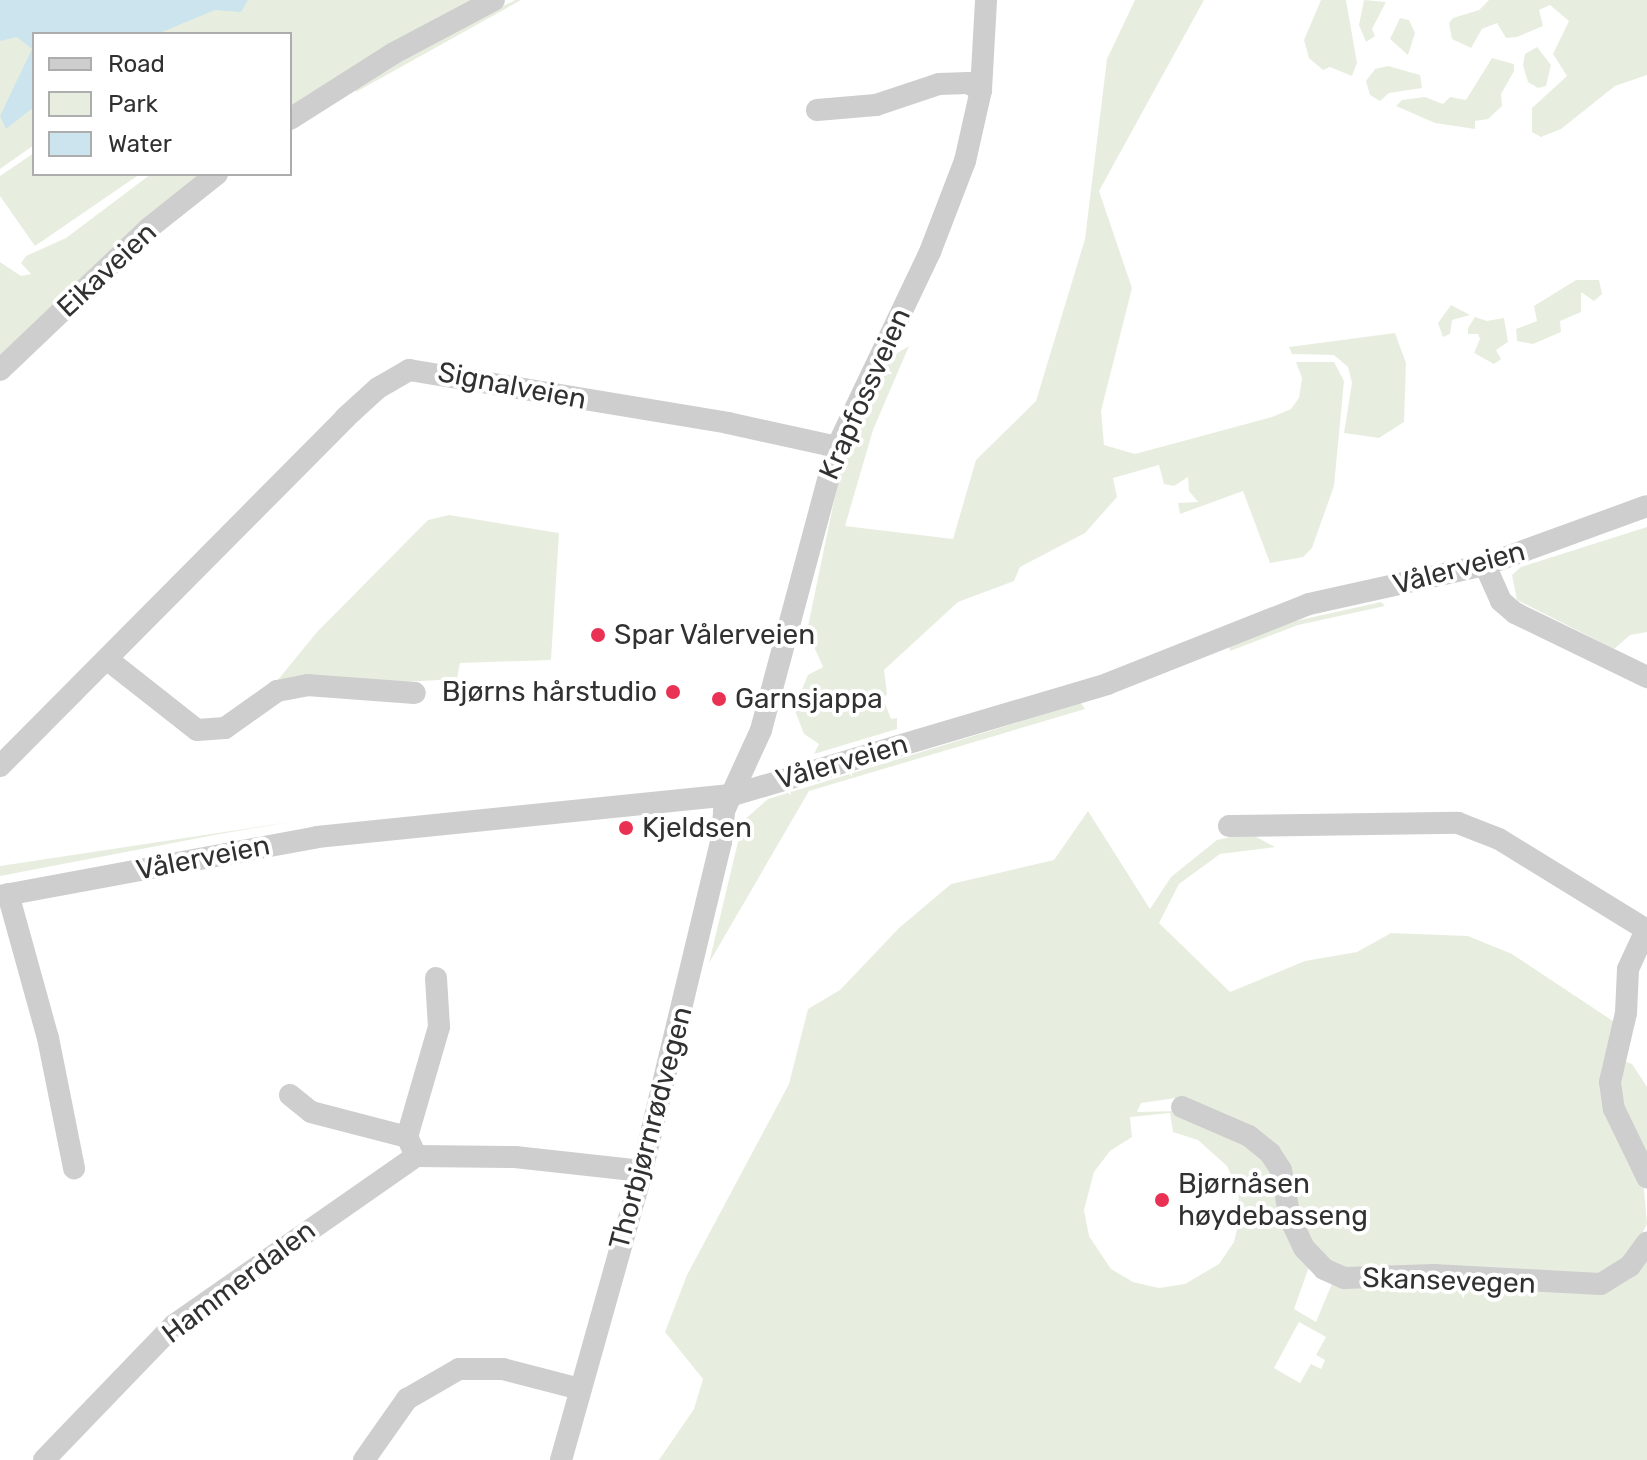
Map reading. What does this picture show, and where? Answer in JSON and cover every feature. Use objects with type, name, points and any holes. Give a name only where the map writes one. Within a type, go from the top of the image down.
[{"type":"street","points":[[292,118],[394,53],[494,0]]},
{"type":"street","name":"Krapfossveien","points":[[733,795],[761,730],[837,447],[951,200],[981,90],[986,0]]},
{"type":"street","points":[[817,110],[876,105],[939,84],[968,83],[981,90]]},
{"type":"street","name":"Eikaveien","points":[[0,370],[149,228],[214,176]]},
{"type":"street","name":"Signalveien","points":[[0,766],[345,418],[378,388],[409,370],[728,423],[837,447]]},
{"type":"street","name":"Vålerveien","points":[[74,1168],[48,1038],[4,895],[317,837],[733,795],[1107,684],[1309,604],[1485,565],[1647,506]]},
{"type":"street","points":[[1485,565],[1501,601],[1515,613],[1647,677]]},
{"type":"street","points":[[108,660],[197,730],[225,728],[277,691],[307,685],[415,693]]},
{"type":"street","name":"Thorbjørnrødvegen","points":[[561,1460],[642,1171],[721,842],[724,811],[733,795]]},
{"type":"street","points":[[1229,826],[1458,823],[1499,839],[1646,930],[1628,969],[1626,1013],[1610,1082],[1614,1109],[1647,1177]]},
{"type":"street","points":[[411,1146],[439,1027],[436,978]]},
{"type":"street","points":[[290,1095],[311,1112],[411,1146],[642,1171]]},
{"type":"street","name":"Skansevegen","points":[[1182,1107],[1249,1136],[1270,1153],[1281,1170],[1290,1218],[1304,1248],[1324,1269],[1344,1278],[1434,1275],[1601,1284],[1630,1266],[1647,1243]]},
{"type":"street","name":"Hammerdalen","points":[[44,1460],[174,1325],[411,1146]]},
{"type":"street","points":[[364,1460],[407,1399],[459,1369],[479,1365],[580,1389]]},
{"type":"green space","points":[[0,0],[476,0],[292,107],[292,32],[32,32],[32,146],[0,169]]},
{"type":"green space","points":[[515,0],[521,0],[356,92],[353,84]]},
{"type":"green space","points":[[1135,0],[1204,0],[1099,191],[1132,288],[1101,411],[1104,445],[1135,454],[1272,417],[1291,409],[1299,398],[1302,378],[1296,362],[1334,362],[1344,381],[1334,486],[1312,548],[1303,557],[1270,563],[1243,491],[1180,514],[1178,503],[1198,502],[1189,491],[1188,477],[1174,486],[1164,484],[1159,465],[1113,478],[1117,497],[1085,533],[1020,567],[1014,581],[958,602],[884,670],[887,694],[883,698],[891,719],[897,718],[897,729],[814,754],[819,744],[804,734],[794,708],[808,675],[823,667],[807,631],[842,462],[891,357],[909,346],[873,430],[845,526],[953,539],[976,460],[1036,401],[1085,239],[1107,59]]},
{"type":"green space","points":[[1321,0],[1346,0],[1357,63],[1352,76],[1330,67],[1323,70],[1309,58],[1304,40]]},
{"type":"green space","points":[[1364,0],[1386,2],[1372,29],[1375,36],[1366,42],[1359,25]]},
{"type":"green space","points":[[1489,0],[1647,0],[1647,75],[1615,86],[1561,129],[1541,137],[1532,132],[1532,108],[1567,76],[1553,54],[1569,21],[1550,5],[1539,10],[1543,26],[1517,37],[1506,38],[1497,23],[1482,29],[1471,48],[1452,39],[1449,23],[1453,18],[1479,10]]},
{"type":"green space","points":[[1400,18],[1409,20],[1415,33],[1408,55],[1390,39]]},
{"type":"green space","points":[[1537,47],[1551,65],[1546,86],[1538,88],[1528,82],[1523,65],[1525,54]]},
{"type":"green space","points":[[1492,58],[1514,64],[1514,71],[1501,94],[1502,106],[1488,119],[1475,121],[1475,129],[1435,123],[1396,106],[1402,100],[1425,97],[1443,104],[1450,97],[1466,100]]},
{"type":"green space","points":[[1388,66],[1420,75],[1422,88],[1389,93],[1380,101],[1370,95],[1366,81],[1375,69]]},
{"type":"green space","points":[[32,154],[32,176],[137,176],[35,246],[0,196],[0,176]]},
{"type":"green space","points":[[148,176],[199,176],[0,357],[0,262],[21,276],[31,274],[21,263],[26,256],[66,238]]},
{"type":"green space","points":[[1576,280],[1599,280],[1602,294],[1594,301],[1581,292],[1581,312],[1560,321],[1561,332],[1533,344],[1517,341],[1516,329],[1537,321],[1534,306]]},
{"type":"green space","points":[[1451,305],[1470,315],[1452,320],[1450,334],[1443,337],[1438,323]]},
{"type":"green space","points":[[1475,317],[1487,321],[1504,318],[1508,342],[1496,350],[1501,359],[1494,364],[1474,353],[1480,339],[1478,334],[1468,334],[1468,328]]},
{"type":"green space","points":[[1395,333],[1406,363],[1404,422],[1379,438],[1344,433],[1352,383],[1348,367],[1334,355],[1292,354],[1289,347]]},
{"type":"green space","points":[[449,515],[559,533],[551,660],[460,663],[457,679],[385,683],[296,676],[277,681],[317,632],[428,520]]},
{"type":"green space","points":[[1647,527],[1647,632],[1630,635],[1614,649],[1517,600],[1512,575],[1521,567]]},
{"type":"green space","points":[[1381,602],[1385,606],[1298,625],[1230,651],[1229,646],[1282,624]]},
{"type":"green space","points":[[1081,703],[1085,709],[809,791],[709,963],[743,821],[768,799]]},
{"type":"green space","points":[[1088,811],[1150,909],[1171,877],[1217,840],[1249,833],[1275,847],[1220,854],[1179,884],[1159,923],[1230,992],[1305,961],[1357,952],[1391,933],[1468,936],[1512,954],[1619,1025],[1605,1087],[1608,1107],[1643,1177],[1647,1224],[1629,1260],[1593,1280],[1435,1269],[1339,1271],[1316,1256],[1301,1234],[1286,1169],[1262,1138],[1176,1098],[1141,1103],[1137,1112],[1178,1111],[1247,1142],[1270,1160],[1291,1230],[1310,1264],[1294,1309],[1316,1322],[1333,1281],[1466,1281],[1593,1291],[1615,1283],[1647,1253],[1647,1460],[659,1460],[694,1409],[703,1379],[665,1332],[687,1275],[789,1084],[808,1009],[840,990],[899,928],[951,884],[1054,860]],"holes":[[[1170,1113],[1173,1132],[1198,1140],[1227,1166],[1238,1190],[1240,1216],[1234,1242],[1219,1264],[1185,1284],[1159,1288],[1133,1282],[1111,1269],[1089,1236],[1084,1210],[1094,1172],[1110,1151],[1132,1137],[1130,1117]],[[1299,1322],[1326,1337],[1316,1355],[1325,1360],[1321,1369],[1311,1364],[1300,1383],[1274,1368]]]},
{"type":"green space","points":[[290,822],[220,834],[0,876],[0,866]]},
{"type":"green space","points":[[1619,1059],[1632,1064],[1647,1087],[1647,1159],[1622,1115]]},
{"type":"water","points":[[0,0],[248,0],[241,12],[215,10],[162,32],[32,32],[32,49],[17,37],[0,41]]},
{"type":"water","points":[[32,49],[32,109],[6,129],[0,116]]},
{"type":"place","name":"Spar Vålerveien","points":[[598,635]]},
{"type":"place","name":"Bjørns hårstudio","points":[[673,692]]},
{"type":"place","name":"Garnsjappa","points":[[719,699]]},
{"type":"place","name":"Kjeldsen","points":[[626,828]]},
{"type":"place","name":"Bjørnåsen høydebasseng","points":[[1162,1200]]}]
